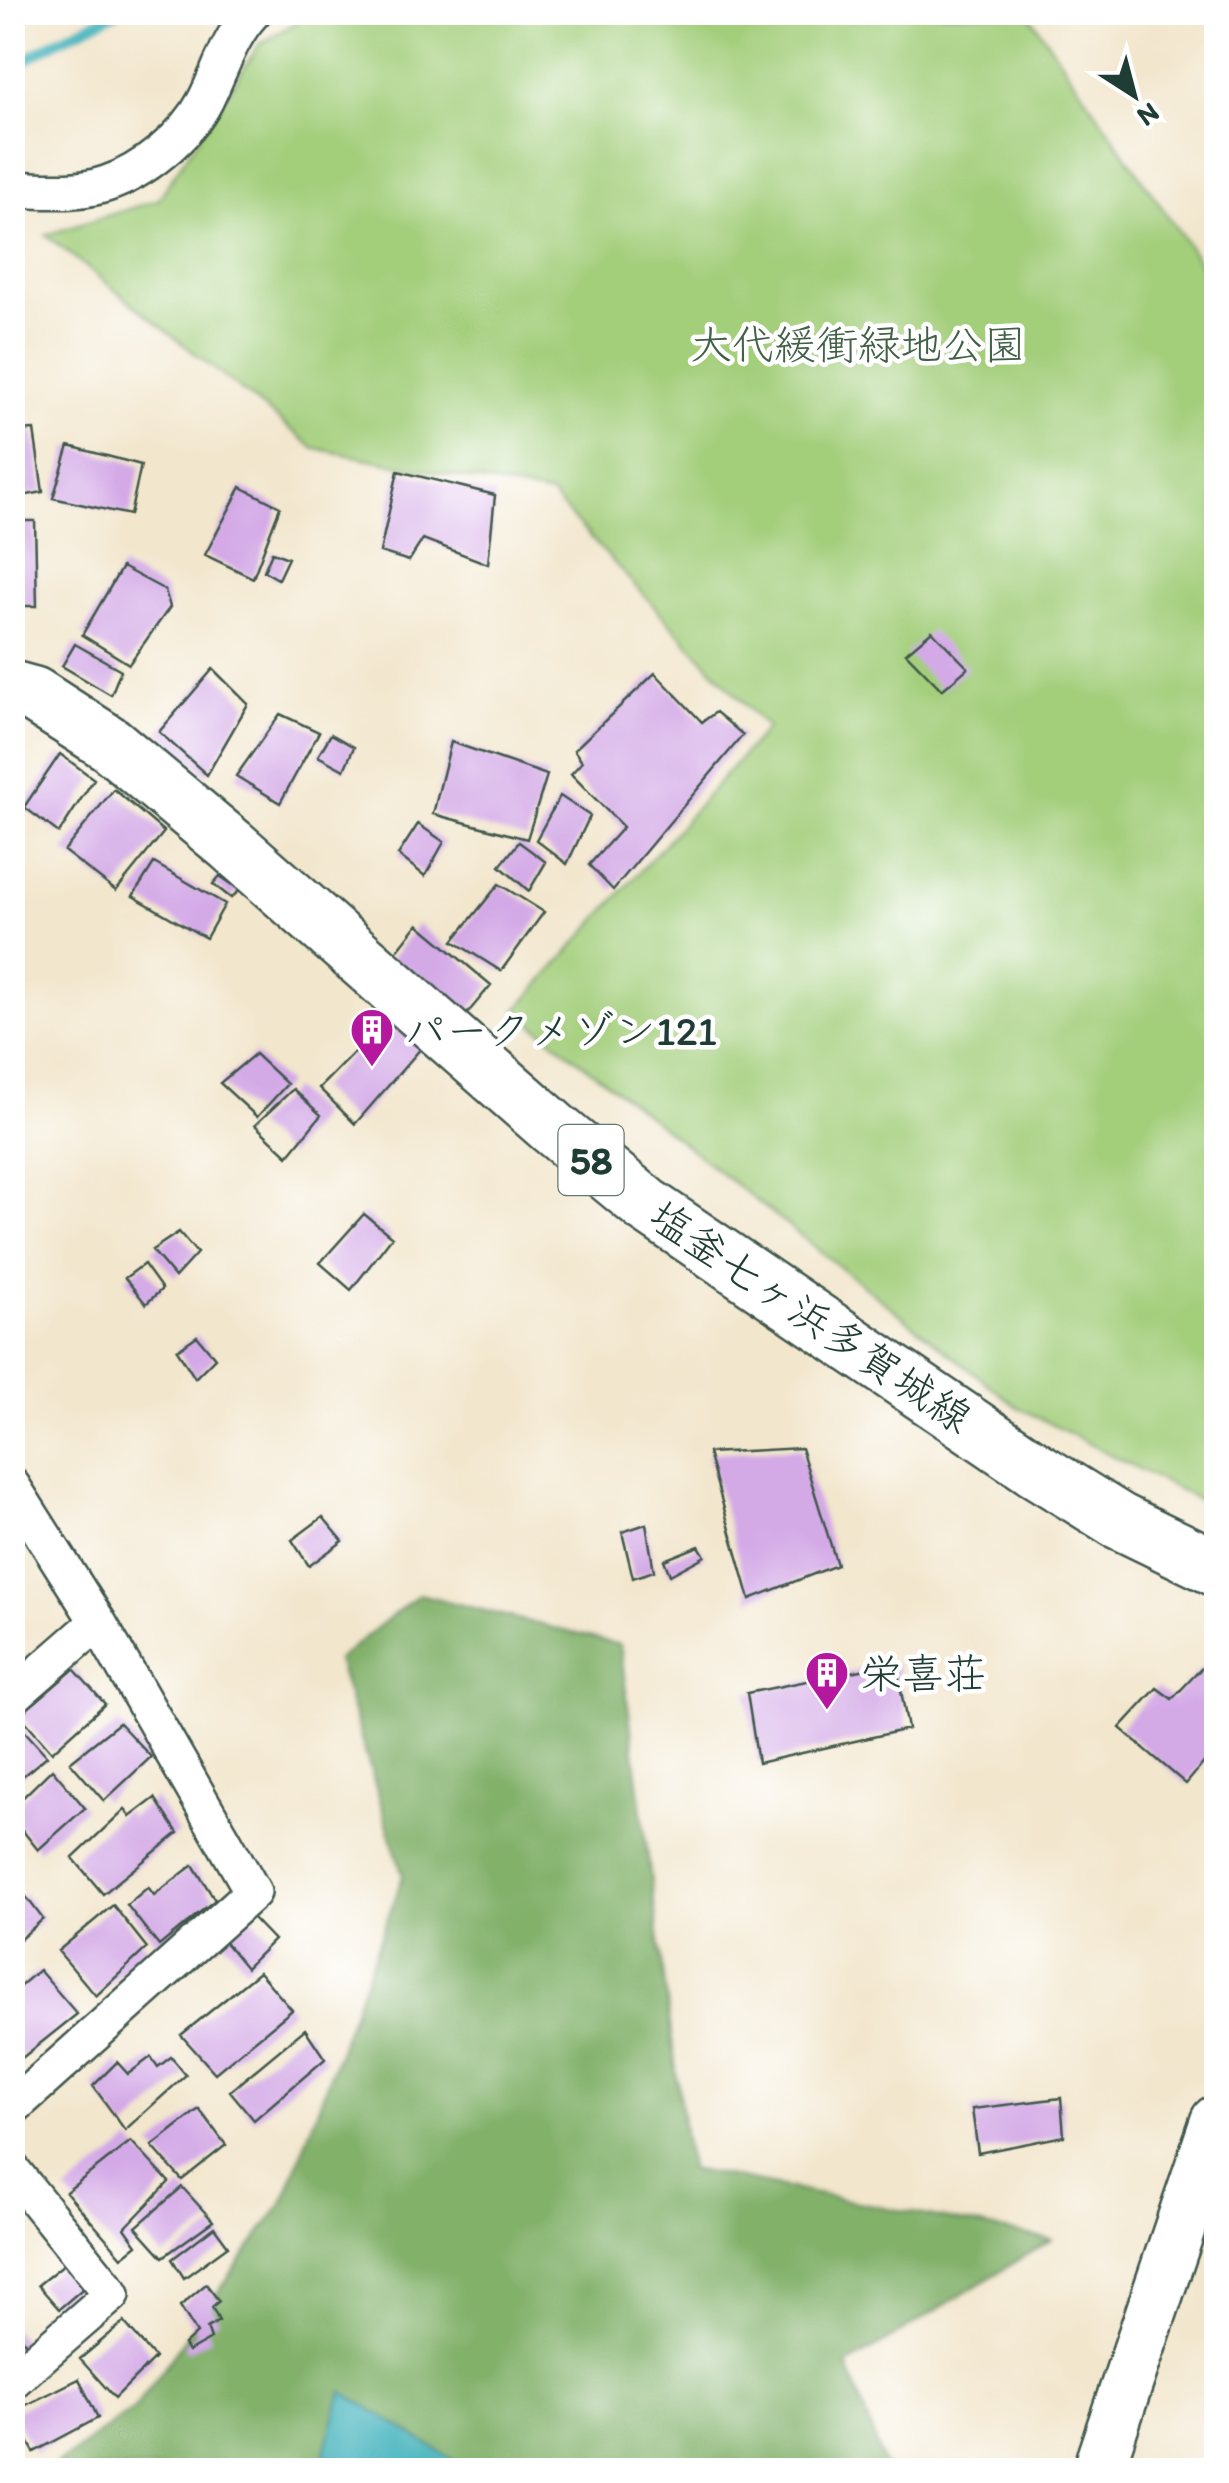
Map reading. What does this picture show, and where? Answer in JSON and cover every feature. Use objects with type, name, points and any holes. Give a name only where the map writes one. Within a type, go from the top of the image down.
[{"type":"main road","name":"塩釜七ヶ浜多賀城線","points":[[12,690],[34,695],[110,744],[646,1206],[1035,1469],[1119,1521],[1216,1568]]},
{"type":"street","points":[[12,190],[78,190],[107,184],[168,147],[192,124],[240,28],[252,12]]},
{"type":"street","points":[[12,1486],[98,1622],[253,1892],[12,2108]]},
{"type":"street","points":[[12,1697],[98,1622]]},
{"type":"street","points":[[1098,2470],[1216,2122]]},
{"type":"street","points":[[12,2170],[112,2294],[12,2381]]},
{"type":"green space","name":"大代緩衝緑地公園","points":[[311,13],[1028,13],[1216,286],[1216,1507],[1016,1406],[516,1011],[767,728],[551,495],[314,448],[46,235],[158,200],[259,45]]},
{"type":"green space","points":[[419,1594],[620,1645],[689,2169],[1051,2240],[847,2365],[884,2465],[893,2470],[49,2470],[135,2408],[284,2201],[403,1876],[337,1660]]},
{"type":"water","points":[[342,2391],[453,2460],[445,2470],[320,2470]]},
{"type":"building","points":[[34,430],[43,492],[12,498],[12,431]]},
{"type":"building","points":[[69,446],[141,465],[130,515],[53,498]]},
{"type":"building","points":[[398,471],[495,495],[488,564],[423,539],[409,561],[380,552]]},
{"type":"building","points":[[241,487],[280,507],[253,578],[205,555]]},
{"type":"building","points":[[12,521],[35,521],[37,606],[12,606]]},
{"type":"building","points":[[272,552],[288,558],[278,579],[264,571]]},
{"type":"building","points":[[122,567],[165,590],[170,607],[129,664],[82,635]]},
{"type":"building","points":[[932,631],[968,668],[942,690],[906,653]]},
{"type":"building","points":[[75,644],[121,670],[111,695],[62,666]]},
{"type":"building","points":[[213,669],[248,704],[207,775],[159,732]]},
{"type":"building","points":[[655,673],[702,722],[716,712],[743,735],[613,890],[589,865],[623,827],[571,774],[582,762],[574,750]]},
{"type":"building","points":[[280,714],[319,732],[280,803],[236,776]]},
{"type":"building","points":[[331,734],[354,747],[344,770],[318,756]]},
{"type":"building","points":[[451,742],[547,775],[527,839],[433,814]]},
{"type":"building","points":[[60,754],[94,779],[59,833],[24,807]]},
{"type":"building","points":[[114,789],[164,832],[116,891],[64,851]]},
{"type":"building","points":[[560,796],[590,816],[567,864],[536,840]]},
{"type":"building","points":[[418,824],[444,842],[425,876],[398,855]]},
{"type":"building","points":[[519,842],[546,862],[529,891],[500,866]]},
{"type":"building","points":[[154,863],[225,904],[206,938],[133,896]]},
{"type":"building","points":[[220,876],[240,890],[231,898],[213,884]]},
{"type":"building","points":[[499,884],[544,912],[501,971],[453,941]]},
{"type":"building","points":[[418,924],[491,985],[461,1021],[389,961]]},
{"type":"building","name":"パークメゾン121","points":[[389,1017],[422,1047],[355,1124],[319,1088]]},
{"type":"building","points":[[255,1054],[287,1084],[257,1117],[220,1083]]},
{"type":"building","points":[[293,1089],[321,1115],[288,1156],[255,1125]]},
{"type":"building","points":[[364,1214],[392,1237],[351,1290],[320,1263]]},
{"type":"building","points":[[179,1232],[197,1253],[175,1277],[152,1250]]},
{"type":"building","points":[[144,1264],[162,1289],[146,1304],[125,1278]]},
{"type":"building","points":[[197,1336],[215,1358],[195,1378],[177,1350]]},
{"type":"building","points":[[801,1448],[837,1565],[750,1599],[708,1453]]},
{"type":"building","points":[[323,1517],[343,1541],[309,1566],[292,1540]]},
{"type":"building","points":[[646,1524],[654,1571],[633,1578],[622,1532]]},
{"type":"building","points":[[699,1546],[705,1556],[670,1575],[664,1560]]},
{"type":"building","points":[[1216,1653],[1216,1748],[1186,1784],[1120,1728],[1157,1688],[1172,1699]]},
{"type":"building","name":"栄喜荘","points":[[896,1663],[908,1729],[758,1763],[747,1693]]},
{"type":"building","points":[[74,1669],[105,1704],[52,1752],[20,1715]]},
{"type":"building","points":[[119,1723],[151,1757],[104,1801],[70,1762]]},
{"type":"building","points":[[20,1726],[47,1756],[12,1785],[12,1732]]},
{"type":"building","points":[[52,1769],[85,1808],[38,1850],[12,1817],[12,1808]]},
{"type":"building","points":[[155,1798],[178,1833],[103,1894],[73,1858],[125,1809],[130,1817]]},
{"type":"building","points":[[193,1865],[215,1900],[159,1946],[127,1905],[148,1887],[154,1895]]},
{"type":"building","points":[[24,1894],[43,1919],[17,1942],[12,1937],[12,1905]]},
{"type":"building","points":[[113,1905],[147,1948],[96,1996],[58,1951]]},
{"type":"building","points":[[252,1917],[274,1940],[246,1968],[223,1940]]},
{"type":"building","points":[[39,1970],[77,2014],[22,2058],[12,2047],[12,1993]]},
{"type":"building","points":[[259,1972],[292,2010],[215,2073],[181,2035]]},
{"type":"building","points":[[305,2029],[325,2059],[254,2120],[230,2091]]},
{"type":"building","points":[[151,2057],[158,2067],[171,2057],[186,2075],[125,2130],[93,2086],[117,2062],[128,2074]]},
{"type":"building","points":[[1061,2098],[1064,2136],[978,2153],[972,2109]]},
{"type":"building","points":[[199,2109],[226,2145],[182,2180],[152,2146]]},
{"type":"building","points":[[131,2141],[169,2182],[125,2228],[137,2245],[122,2257],[66,2192]]},
{"type":"building","points":[[182,2187],[213,2221],[163,2257],[136,2227]]},
{"type":"building","points":[[214,2227],[228,2246],[184,2278],[172,2259]]},
{"type":"building","points":[[69,2260],[87,2285],[59,2309],[38,2285]]},
{"type":"building","points":[[206,2284],[219,2301],[212,2307],[219,2321],[207,2328],[211,2339],[188,2352],[184,2345],[197,2333],[180,2306]]},
{"type":"building","points":[[124,2322],[155,2358],[115,2398],[80,2359]]},
{"type":"building","points":[[12,2328],[28,2346],[12,2358]]},
{"type":"building","points":[[79,2379],[98,2418],[34,2452],[12,2412]]},
{"type":"waterway","points":[[12,68],[117,12]]},
{"type":"place","name":"パークメゾン121","points":[[372,1068]]},
{"type":"place","name":"栄喜荘","points":[[827,1711]]}]
